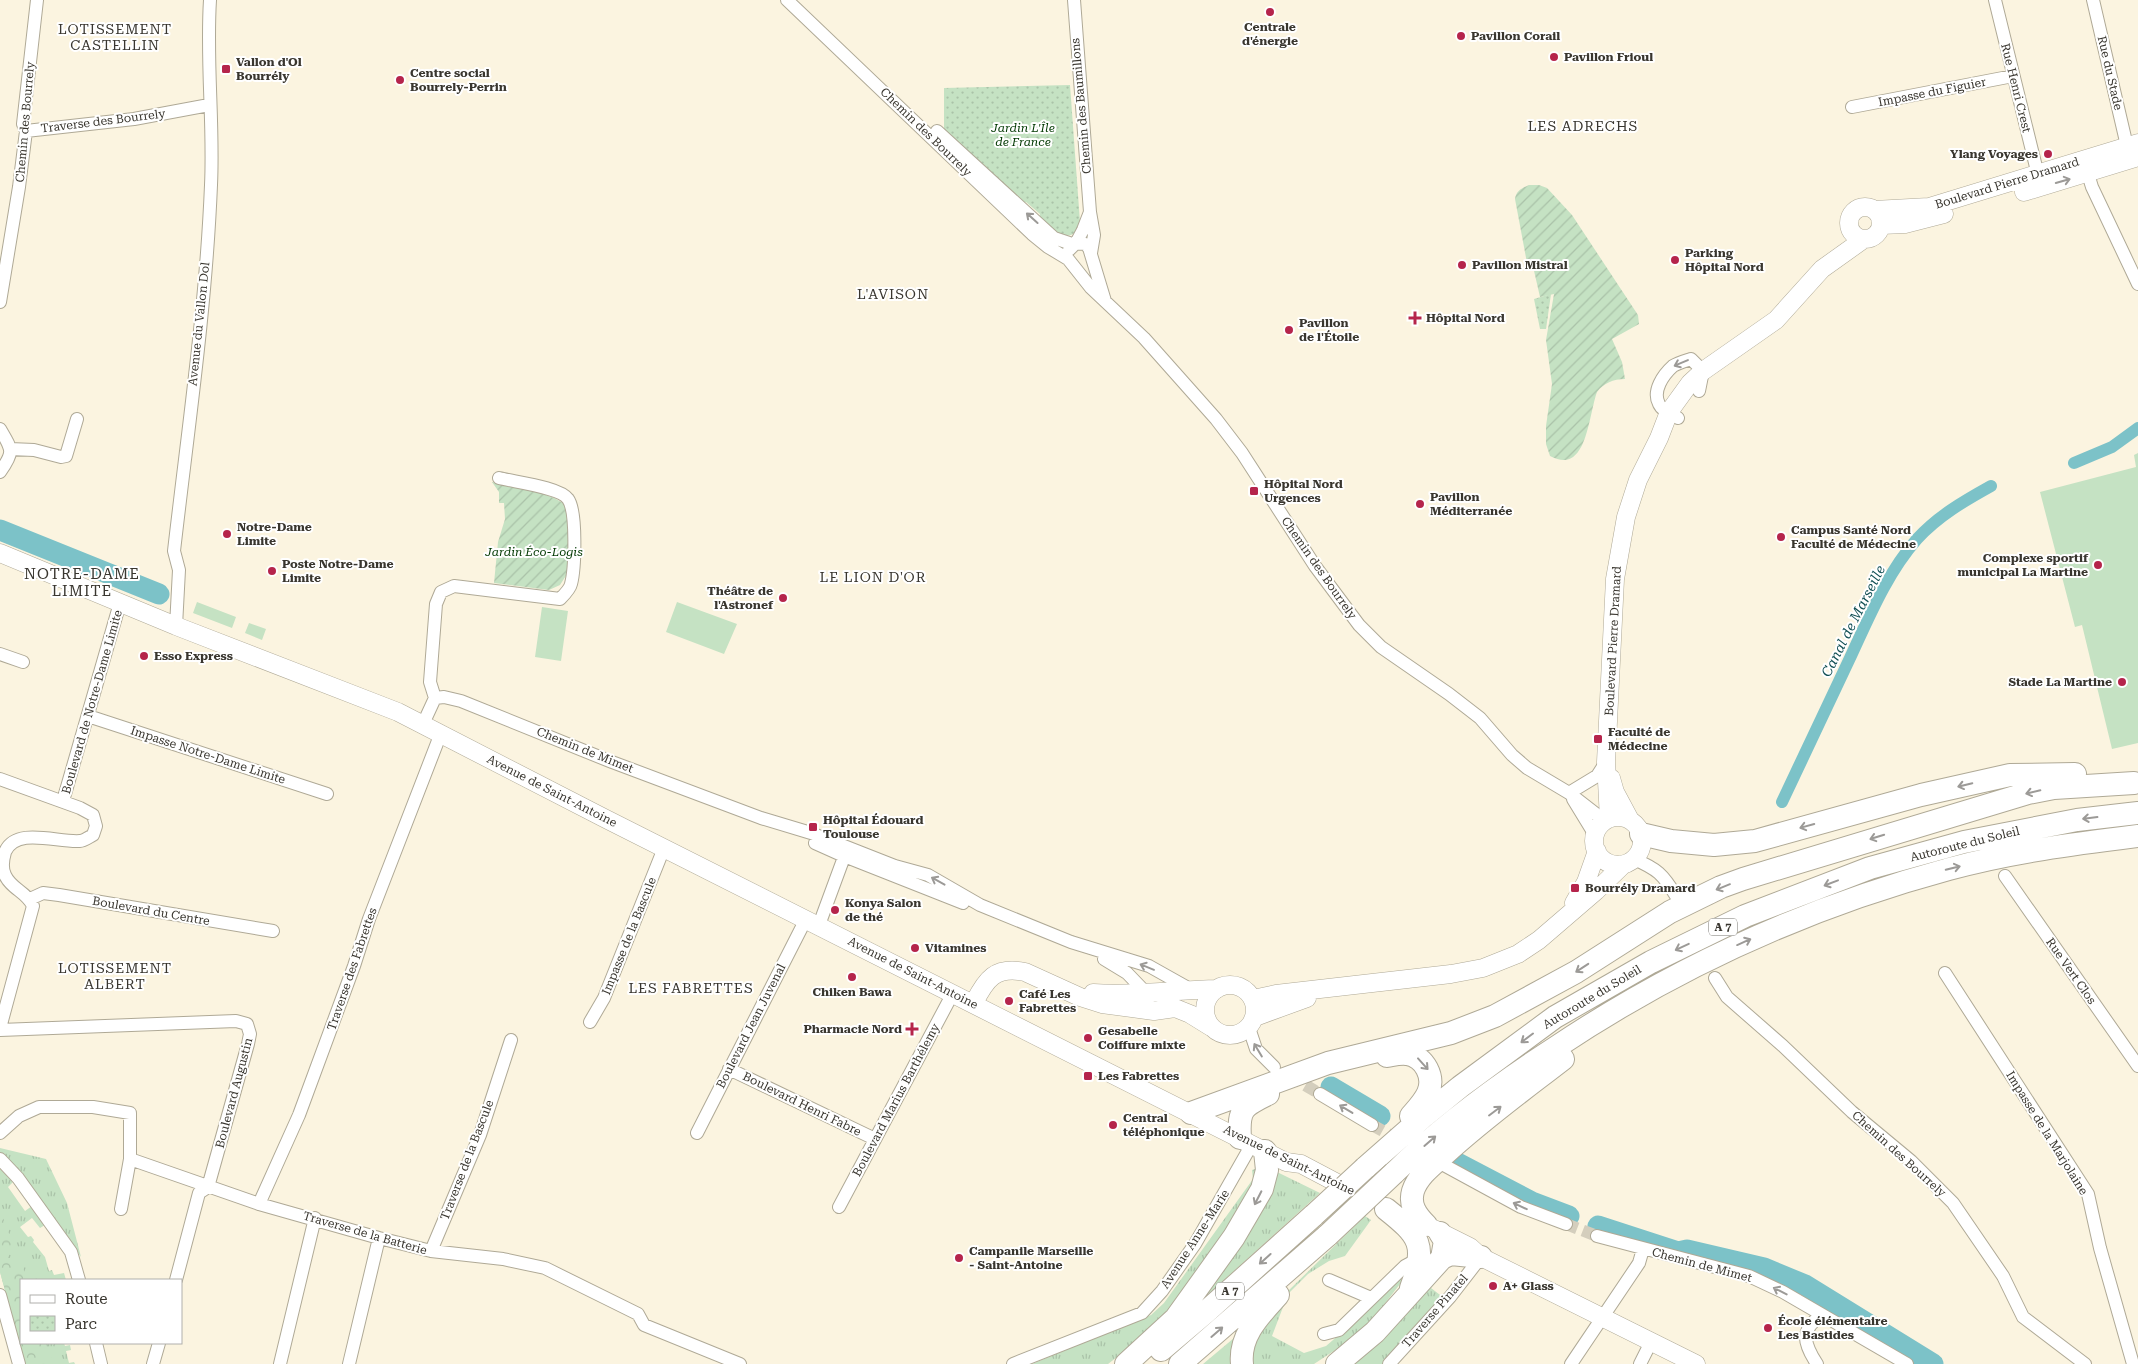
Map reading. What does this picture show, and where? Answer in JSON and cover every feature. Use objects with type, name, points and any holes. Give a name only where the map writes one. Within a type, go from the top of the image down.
[{"type":"highway","points":[[1636,827],[1672,841],[1714,845],[1755,841],[1921,795],[2010,775],[2070,773],[2136,783]]},
{"type":"highway","points":[[1191,1113],[1328,1063],[1451,1033],[1495,1016],[1576,972],[1670,912],[1721,887],[1743,879],[2028,794],[2054,788],[2136,783]]},
{"type":"highway","name":"Autoroute du Soleil","points":[[1144,1364],[1208,1312],[1365,1168],[1452,1093],[1555,1017],[1651,962],[1746,916],[1870,868],[1964,842],[2077,820],[2138,813]]},
{"type":"highway","name":"Autoroute du Soleil","points":[[1180,1364],[1330,1236],[1394,1173],[1465,1110],[1537,1059],[1653,987],[1748,940],[1811,914],[1949,869],[2037,850],[2138,836]]},
{"type":"highway","points":[[1337,1364],[1375,1332],[1410,1292],[1433,1260],[1444,1240],[1414,1210],[1412,1200],[1414,1190],[1422,1175],[1481,1121],[1572,1052],[1693,967]]},
{"type":"highway","points":[[1126,1364],[1176,1318],[1234,1237],[1262,1189],[1267,1170],[1238,1121],[1246,1106],[1317,1076],[1384,1057],[1403,1054],[1415,1056],[1429,1071],[1428,1094],[1365,1168]]},
{"type":"highway","points":[[1386,1208],[1411,1232],[1433,1260]]},
{"type":"highway","points":[[1242,1364],[1242,1346],[1253,1324],[1330,1236]]},
{"type":"highway","points":[[1433,1260],[1451,1254],[1481,1258]]},
{"type":"street","name":"Chemin des Bourrely","points":[[0,302],[26,130],[22,124],[36,0]]},
{"type":"street","name":"Avenue du Vallon Dol","points":[[177,621],[179,570],[174,551],[209,228],[211,168],[210,0]]},
{"type":"street","name":"Chemin des Bourrely","points":[[787,0],[1032,234],[1072,262],[1091,288],[1106,304],[1144,338],[1216,419],[1242,453],[1315,566],[1359,625],[1381,647],[1450,694],[1480,718],[1512,755],[1527,768],[1570,793],[1601,831]]},
{"type":"street","name":"Chemin des Bourrely","points":[[800,0],[930,124],[1054,238],[1074,244]]},
{"type":"street","name":"Chemin des Baumillons","points":[[1074,0],[1090,212],[1094,235],[1091,255]]},
{"type":"street","name":"Rue Henri Crest","points":[[1995,0],[2038,175]]},
{"type":"street","name":"Rue du Stade","points":[[2093,0],[2135,149]]},
{"type":"street","name":"Impasse du Figuier","points":[[1852,107],[2013,76]]},
{"type":"street","name":"Traverse des Bourrely","points":[[26,130],[134,119],[210,105]]},
{"type":"street","name":"Boulevard Pierre Dramard","points":[[1877,218],[1905,224],[2088,174],[2135,149]]},
{"type":"street","name":"Boulevard Pierre Dramard","points":[[2088,174],[2091,166],[2097,162],[2135,149]]},
{"type":"street","name":"Boulevard Pierre Dramard","points":[[1877,218],[1929,207],[2135,149]]},
{"type":"street","points":[[2103,209],[2099,185],[2101,175],[2108,165]]},
{"type":"street","points":[[2088,174],[2138,284]]},
{"type":"street","points":[[1868,208],[1877,218],[1875,235],[1864,239],[1858,238],[1850,229],[1849,219],[1856,210],[1868,208]]},
{"type":"street","name":"Chemin des Baumillons","points":[[1074,244],[1090,212]]},
{"type":"street","name":"Boulevard Pierre Dramard","points":[[1568,913],[1586,882],[1601,831],[1616,567],[1626,517],[1638,480],[1690,383],[1703,371],[1776,320],[1831,262],[1842,248],[1850,229]]},
{"type":"street","name":"Boulevard Pierre Dramard","points":[[1831,262],[1864,239]]},
{"type":"street","points":[[1091,255],[1087,263],[1081,266],[1072,262],[1068,252],[1074,244],[1085,244],[1091,255],[1106,304]]},
{"type":"street","name":"Boulevard Pierre Dramard","points":[[1673,415],[1733,361],[1782,326],[1793,312],[1810,282]]},
{"type":"street","points":[[1673,415],[1659,405],[1656,394],[1665,375],[1674,365],[1691,359],[1703,371],[1699,392]]},
{"type":"street","points":[[10,449],[34,450],[61,457],[66,456],[77,418]]},
{"type":"street","points":[[0,428],[10,449],[10,458],[0,472]]},
{"type":"street","points":[[423,724],[435,698],[430,682],[436,604],[441,592],[454,586],[462,586],[560,599],[571,586],[574,553],[573,513],[569,500],[559,492],[499,478]]},
{"type":"street","name":"Avenue de Saint-Antoine","points":[[0,553],[120,603],[177,621],[376,702],[423,724],[664,848],[1286,1162],[1301,1164],[1386,1208],[1470,1247],[1481,1258],[1696,1364]]},
{"type":"street","name":"Boulevard de Notre-Dame Limite","points":[[64,801],[120,603]]},
{"type":"street","points":[[0,654],[22,662]]},
{"type":"street","name":"Chemin de Mimet","points":[[435,698],[444,697],[460,701],[846,852],[928,875],[980,905],[1070,942],[1119,967],[1146,992],[1154,1003],[1166,1009]]},
{"type":"street","name":"Impasse Notre-Dame Limite","points":[[88,716],[327,794]]},
{"type":"street","name":"Traverse des Fabrettes","points":[[259,1204],[299,1115],[354,966],[369,919],[441,733]]},
{"type":"street","points":[[1570,793],[1597,776],[1606,762]]},
{"type":"street","name":"Boulevard Pierre Dramard","points":[[1606,762],[1615,792],[1636,827]]},
{"type":"street","points":[[0,779],[64,801],[93,815],[96,826],[93,835],[82,841],[27,837],[17,840],[8,846],[4,856],[3,870],[5,883],[30,898],[33,906],[0,1029]]},
{"type":"street","points":[[1628,862],[1639,852],[1642,843],[1636,827],[1620,817],[1601,831],[1604,860],[1613,864],[1628,862],[1654,867],[1667,881],[1676,896]]},
{"type":"street","name":"Impasse de la Bascule","points":[[590,1022],[604,998],[664,848]]},
{"type":"street","name":"Boulevard Jean Juvenal","points":[[697,1133],[729,1069],[812,922],[846,852]]},
{"type":"street","name":"Boulevard Pierre Dramard","points":[[1253,999],[1276,994],[1451,974],[1483,968],[1518,954],[1539,940],[1628,862]]},
{"type":"street","name":"Rue Vert Clos","points":[[2005,876],[2138,1066]]},
{"type":"street","name":"Boulevard du Centre","points":[[30,898],[43,893],[59,895],[273,930]]},
{"type":"street","name":"Chemin de Mimet","points":[[1070,942],[1148,966],[1190,989]]},
{"type":"street","points":[[1113,995],[1122,986],[1122,974],[1119,967]]},
{"type":"street","points":[[974,1004],[984,984],[993,975],[1004,971],[1025,972],[1080,997],[1102,1004],[1154,1011],[1178,1009],[1220,1033],[1230,1036],[1240,1034],[1252,1022]]},
{"type":"street","name":"Impasse de la Marjolaine","points":[[1945,973],[2088,1194],[2100,1248],[2133,1364]]},
{"type":"street","name":"Chemin des Bourrely","points":[[1716,978],[1728,997],[1784,1046],[1852,1112],[1911,1162],[1953,1203],[2004,1276],[2023,1317],[2085,1364]]},
{"type":"street","points":[[1061,987],[1083,992],[1113,995],[1190,989],[1217,989],[1233,985],[1248,992],[1253,999],[1255,1008],[1252,1022],[1256,1049],[1274,1067]]},
{"type":"street","name":"Boulevard Pierre Dramard","points":[[1252,1022],[1336,988]]},
{"type":"street","points":[[1211,1027],[1205,1011],[1206,1002],[1217,989]]},
{"type":"street","name":"Boulevard Marius Barthélemy","points":[[839,1207],[953,993]]},
{"type":"street","name":"Boulevard Augustin","points":[[0,1029],[236,1021],[246,1024],[250,1034],[248,1044],[208,1188],[199,1193],[176,1279]]},
{"type":"street","name":"Traverse de la Bascule","points":[[431,1251],[480,1135],[511,1040]]},
{"type":"street","name":"Boulevard Henri Fabre","points":[[729,1069],[875,1139]]},
{"type":"street","points":[[1320,1094],[1372,1125]]},
{"type":"street","points":[[0,1133],[19,1116],[38,1107],[93,1107],[130,1113],[130,1159],[121,1209]]},
{"type":"street","name":"Avenue Anne-Marie","points":[[1013,1364],[1142,1313],[1162,1291],[1195,1244],[1252,1144]]},
{"type":"street","points":[[0,1159],[18,1178],[72,1252],[79,1279]]},
{"type":"street","name":"Traverse de la Batterie","points":[[130,1159],[208,1188],[379,1238],[431,1251],[503,1259],[545,1268],[638,1314],[644,1325],[740,1364]]},
{"type":"street","points":[[1442,1164],[1521,1208],[1566,1224]]},
{"type":"street","points":[[280,1364],[315,1218]]},
{"type":"street","name":"Chemin de Mimet","points":[[1597,1236],[1749,1276],[1783,1292],[1908,1364]]},
{"type":"street","points":[[349,1364],[379,1238]]},
{"type":"street","points":[[1571,1364],[1639,1263],[1643,1249]]},
{"type":"street","points":[[1324,1334],[1339,1330],[1405,1266],[1416,1258],[1433,1260]]},
{"type":"street","name":"Traverse Pinatel","points":[[1389,1364],[1481,1258]]},
{"type":"street","points":[[1329,1280],[1371,1298]]},
{"type":"street","points":[[0,1296],[19,1364]]},
{"type":"street","points":[[1817,1364],[1809,1352],[1805,1338],[1808,1328],[1813,1321],[1822,1315]]},
{"type":"street","points":[[1640,1364],[1651,1342]]},
{"type":"street","points":[[96,1344],[101,1364]]},
{"type":"street","points":[[153,1364],[159,1344]]},
{"type":"green space","name":"Jardin L'Île de France","points":[[1070,85],[1080,222],[1077,230],[1067,235],[1055,231],[1039,218],[1040,214],[1026,202],[1023,203],[944,129],[944,88]]},
{"type":"green space","points":[[1529,185],[1539,185],[1547,188],[1572,215],[1638,315],[1639,324],[1612,339],[1622,362],[1625,379],[1609,382],[1597,392],[1588,429],[1579,451],[1572,458],[1562,460],[1550,456],[1546,444],[1546,426],[1552,384],[1546,340],[1554,294],[1540,297],[1532,262],[1527,263],[1515,199],[1518,192]]},
{"type":"green space","points":[[1551,294],[1546,329],[1540,329],[1534,299]]},
{"type":"green space","name":"Complexe sportif municipal La Martine","points":[[2138,453],[2138,743],[2112,749],[2082,625],[2075,627],[2040,492],[2136,467],[2134,455]]},
{"type":"green space","name":"Jardin Éco-Logis","points":[[492,482],[545,494],[563,503],[569,509],[569,571],[560,585],[549,590],[494,583],[498,542],[505,519],[504,503],[499,503],[499,492]]},
{"type":"green space","points":[[197,602],[236,617],[232,628],[193,613]]},
{"type":"green space","points":[[677,602],[737,624],[724,654],[666,632]]},
{"type":"green space","points":[[542,607],[568,611],[561,661],[535,657]]},
{"type":"green space","points":[[249,623],[266,629],[262,640],[245,633]]},
{"type":"green space","points":[[0,1148],[46,1159],[67,1203],[81,1257],[31,1185],[0,1157]]},
{"type":"green space","points":[[1258,1168],[1259,1182],[1176,1308],[1108,1364],[1032,1364],[1151,1315],[1164,1303],[1253,1179],[1252,1170]]},
{"type":"green space","points":[[0,1169],[13,1182],[8,1187],[25,1211],[32,1206],[45,1225],[40,1228],[32,1218],[20,1227],[28,1237],[31,1236],[34,1240],[33,1242],[45,1257],[49,1271],[52,1270],[54,1275],[64,1273],[66,1279],[20,1279],[20,1344],[70,1345],[71,1350],[66,1351],[69,1363],[74,1362],[75,1364],[25,1364],[0,1272]]},
{"type":"green space","points":[[1277,1172],[1320,1193],[1192,1309]]},
{"type":"green space","points":[[0,1209],[12,1242],[7,1258],[20,1258],[27,1279],[20,1279],[20,1344],[47,1344],[54,1364],[25,1364],[0,1272]]},
{"type":"green space","points":[[1365,1216],[1371,1220],[1345,1256],[1329,1261],[1308,1274],[1288,1294],[1272,1336],[1304,1353],[1326,1346],[1353,1323],[1408,1269],[1410,1271],[1380,1310],[1355,1337],[1314,1364],[1249,1364],[1247,1349],[1287,1292]]},
{"type":"green space","points":[[1448,1267],[1431,1288],[1444,1298],[1386,1364],[1354,1364],[1382,1339]]},
{"type":"green space","points":[[1238,1336],[1236,1364],[1203,1364],[1234,1338]]},
{"type":"waterway","name":"Canal de Marseille","points":[[2074,463],[2112,447],[2138,428]]},
{"type":"waterway","name":"Canal de Marseille","points":[[1782,802],[1872,611],[1906,552],[1925,531],[1943,516],[1991,486]]},
{"type":"waterway","points":[[0,530],[159,594]]},
{"type":"waterway","points":[[1331,1087],[1380,1116]]},
{"type":"waterway","points":[[1448,1158],[1532,1202],[1569,1216]]},
{"type":"waterway","points":[[1598,1226],[1678,1252],[1687,1250],[1764,1268],[1805,1285],[1933,1364]]},
{"type":"tunnel","points":[[1290,1076],[1320,1094]]},
{"type":"tunnel","points":[[1372,1125],[1401,1141]]},
{"type":"tunnel","points":[[1566,1224],[1597,1236]]},
{"type":"place","name":"Centrale d'énergie","points":[[1270,12]]},
{"type":"place","name":"Pavillon Corail","points":[[1461,36]]},
{"type":"place","name":"Pavillon Frioul","points":[[1554,57]]},
{"type":"place","name":"Vallon d'Ol Bourrély","points":[[226,69]]},
{"type":"place","name":"Centre social Bourrely-Perrin","points":[[400,80]]},
{"type":"place","name":"Ylang Voyages","points":[[2048,154]]},
{"type":"place","name":"Parking Hôpital Nord","points":[[1675,260]]},
{"type":"place","name":"Pavillon Mistral","points":[[1462,265]]},
{"type":"place","name":"Hôpital Nord","points":[[1415,318]]},
{"type":"place","name":"Pavillon de l'Étoile","points":[[1289,330]]},
{"type":"place","name":"Hôpital Nord Urgences","points":[[1254,491]]},
{"type":"place","name":"Pavillon Méditerranée","points":[[1420,504]]},
{"type":"place","name":"Notre-Dame Limite","points":[[227,534]]},
{"type":"place","name":"Campus Santé Nord Faculté de Médecine","points":[[1781,537]]},
{"type":"place","name":"Complexe sportif municipal La Martine","points":[[2098,565]]},
{"type":"place","name":"Poste Notre-Dame Limite","points":[[272,571]]},
{"type":"place","name":"Théâtre de l'Astronef","points":[[783,598]]},
{"type":"place","name":"Esso Express","points":[[144,656]]},
{"type":"place","name":"Stade La Martine","points":[[2122,682]]},
{"type":"place","name":"Faculté de Médecine","points":[[1598,739]]},
{"type":"place","name":"Hôpital Édouard Toulouse","points":[[813,827]]},
{"type":"place","name":"Bourrély Dramard","points":[[1575,888]]},
{"type":"place","name":"Konya Salon de thé","points":[[835,910]]},
{"type":"place","name":"Vitamines","points":[[915,948]]},
{"type":"place","name":"Chiken Bawa","points":[[852,977]]},
{"type":"place","name":"Café Les Fabrettes","points":[[1009,1001]]},
{"type":"place","name":"Pharmacie Nord","points":[[912,1029]]},
{"type":"place","name":"Gesabelle Coiffure mixte","points":[[1088,1038]]},
{"type":"place","name":"Les Fabrettes","points":[[1088,1076]]},
{"type":"place","name":"Central téléphonique","points":[[1113,1125]]},
{"type":"place","name":"Campanile Marseille - Saint-Antoine","points":[[959,1258]]},
{"type":"place","name":"A+ Glass","points":[[1493,1286]]},
{"type":"place","name":"École élémentaire Les Bastides","points":[[1768,1328]]},
{"type":"district","name":"LOTISSEMENT CASTELLIN","points":[[115,38]]},
{"type":"district","name":"LES ADRECHS","points":[[1583,126]]},
{"type":"district","name":"L'AVISON","points":[[893,294]]},
{"type":"district","name":"LE LION D'OR","points":[[873,577]]},
{"type":"district","name":"NOTRE-DAME LIMITE","points":[[82,582]]},
{"type":"district","name":"LOTISSEMENT ALBERT","points":[[115,976]]},
{"type":"district","name":"LES FABRETTES","points":[[691,988]]}]
